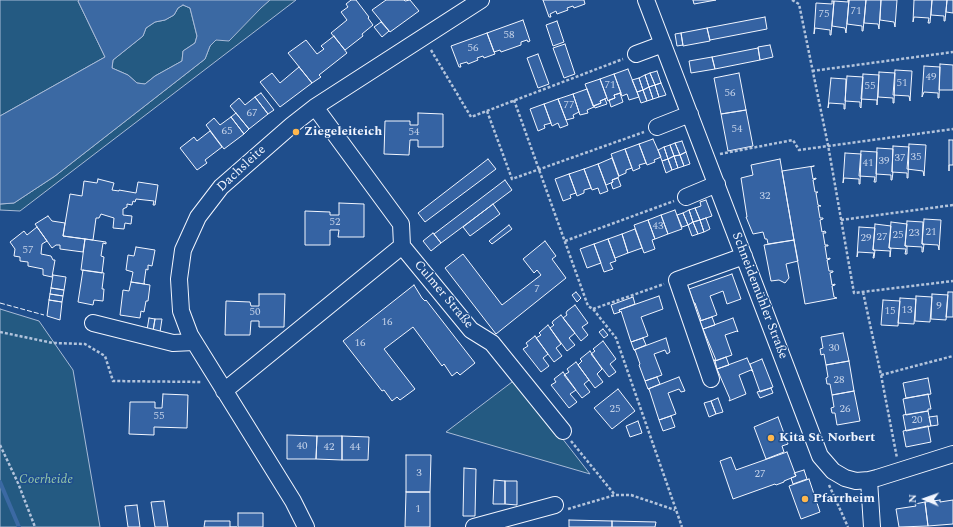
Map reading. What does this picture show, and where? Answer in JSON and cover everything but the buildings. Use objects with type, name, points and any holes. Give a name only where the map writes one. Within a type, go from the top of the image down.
[{"type":"street","name":"Dachsleite","points":[[306,527],[293,501],[190,335],[181,311],[179,279],[183,250],[198,217],[221,187],[292,125],[315,107],[481,0]]},
{"type":"street","name":"Schneidemühler Straße","points":[[646,0],[820,456],[833,471],[845,478],[869,480],[953,454]]},
{"type":"street","points":[[636,54],[663,44]]},
{"type":"street","points":[[221,386],[402,246],[401,224],[315,107]]},
{"type":"street","points":[[657,127],[690,114]]},
{"type":"street","points":[[686,197],[717,184]]},
{"type":"street","name":"Culmer Straße","points":[[402,246],[471,330],[492,343],[563,431]]},
{"type":"street","points":[[712,379],[677,280],[744,256]]},
{"type":"street","points":[[93,323],[173,343],[194,342]]},
{"type":"street","points":[[869,480],[872,527]]},
{"type":"street","points":[[474,527],[555,505]]},
{"type":"path","points":[[792,0],[799,4]]},
{"type":"path","points":[[798,0],[828,145],[854,293],[953,281]]},
{"type":"path","points":[[424,37],[470,117],[636,54]]},
{"type":"path","points":[[812,71],[953,52]]},
{"type":"path","points":[[514,100],[566,241],[588,306],[616,338],[682,527]]},
{"type":"path","points":[[487,111],[512,179],[657,127]]},
{"type":"path","points":[[706,157],[793,140],[799,150],[953,129]]},
{"type":"path","points":[[566,241],[686,197]]},
{"type":"path","points":[[841,220],[953,205]]},
{"type":"path","points":[[593,310],[677,280]]},
{"type":"path","points":[[862,292],[881,375],[900,470]]},
{"type":"path","points":[[0,332],[53,343],[85,344],[105,356],[113,381],[221,386]]},
{"type":"path","points":[[881,375],[953,356]]},
{"type":"path","points":[[563,431],[615,495]]},
{"type":"path","points":[[0,445],[18,483],[35,527]]},
{"type":"path","points":[[833,471],[828,483],[848,527]]},
{"type":"path","points":[[555,505],[568,509],[615,495],[631,495],[676,510]]},
{"type":"green space","points":[[0,0],[79,0],[78,1],[105,57],[0,116]]},
{"type":"green space","points":[[270,0],[296,0],[20,211],[0,210],[0,204],[14,203],[55,176],[205,59],[210,46],[216,40]]},
{"type":"green space","points":[[183,5],[190,8],[197,36],[195,43],[183,51],[182,61],[155,76],[145,84],[137,83],[128,75],[112,68],[113,60],[143,36],[146,28],[155,22],[165,20],[174,15],[178,8]]},
{"type":"green space","name":"Coerheide","points":[[0,309],[39,321],[73,370],[100,527],[0,527]]},
{"type":"green space","points":[[516,379],[590,474],[446,432]]},
{"type":"shaded area","points":[[270,0],[229,41],[216,40],[210,46],[205,59],[55,176],[14,203],[0,204],[0,116],[105,57],[78,1]],"holes":[[[183,5],[190,8],[197,36],[195,43],[183,51],[182,61],[155,76],[145,84],[137,83],[128,75],[112,68],[113,60],[143,36],[146,28],[155,22],[165,20],[174,15],[178,8]]]},
{"type":"waterway","points":[[0,482],[19,527]]},
{"type":"fence","points":[[0,303],[44,315]]},
{"type":"place","name":"Ziegeleiteich","points":[[296,132]]},
{"type":"place","name":"Kita St. Norbert","points":[[771,438]]},
{"type":"place","name":"Pfarrheim","points":[[805,499]]}]
